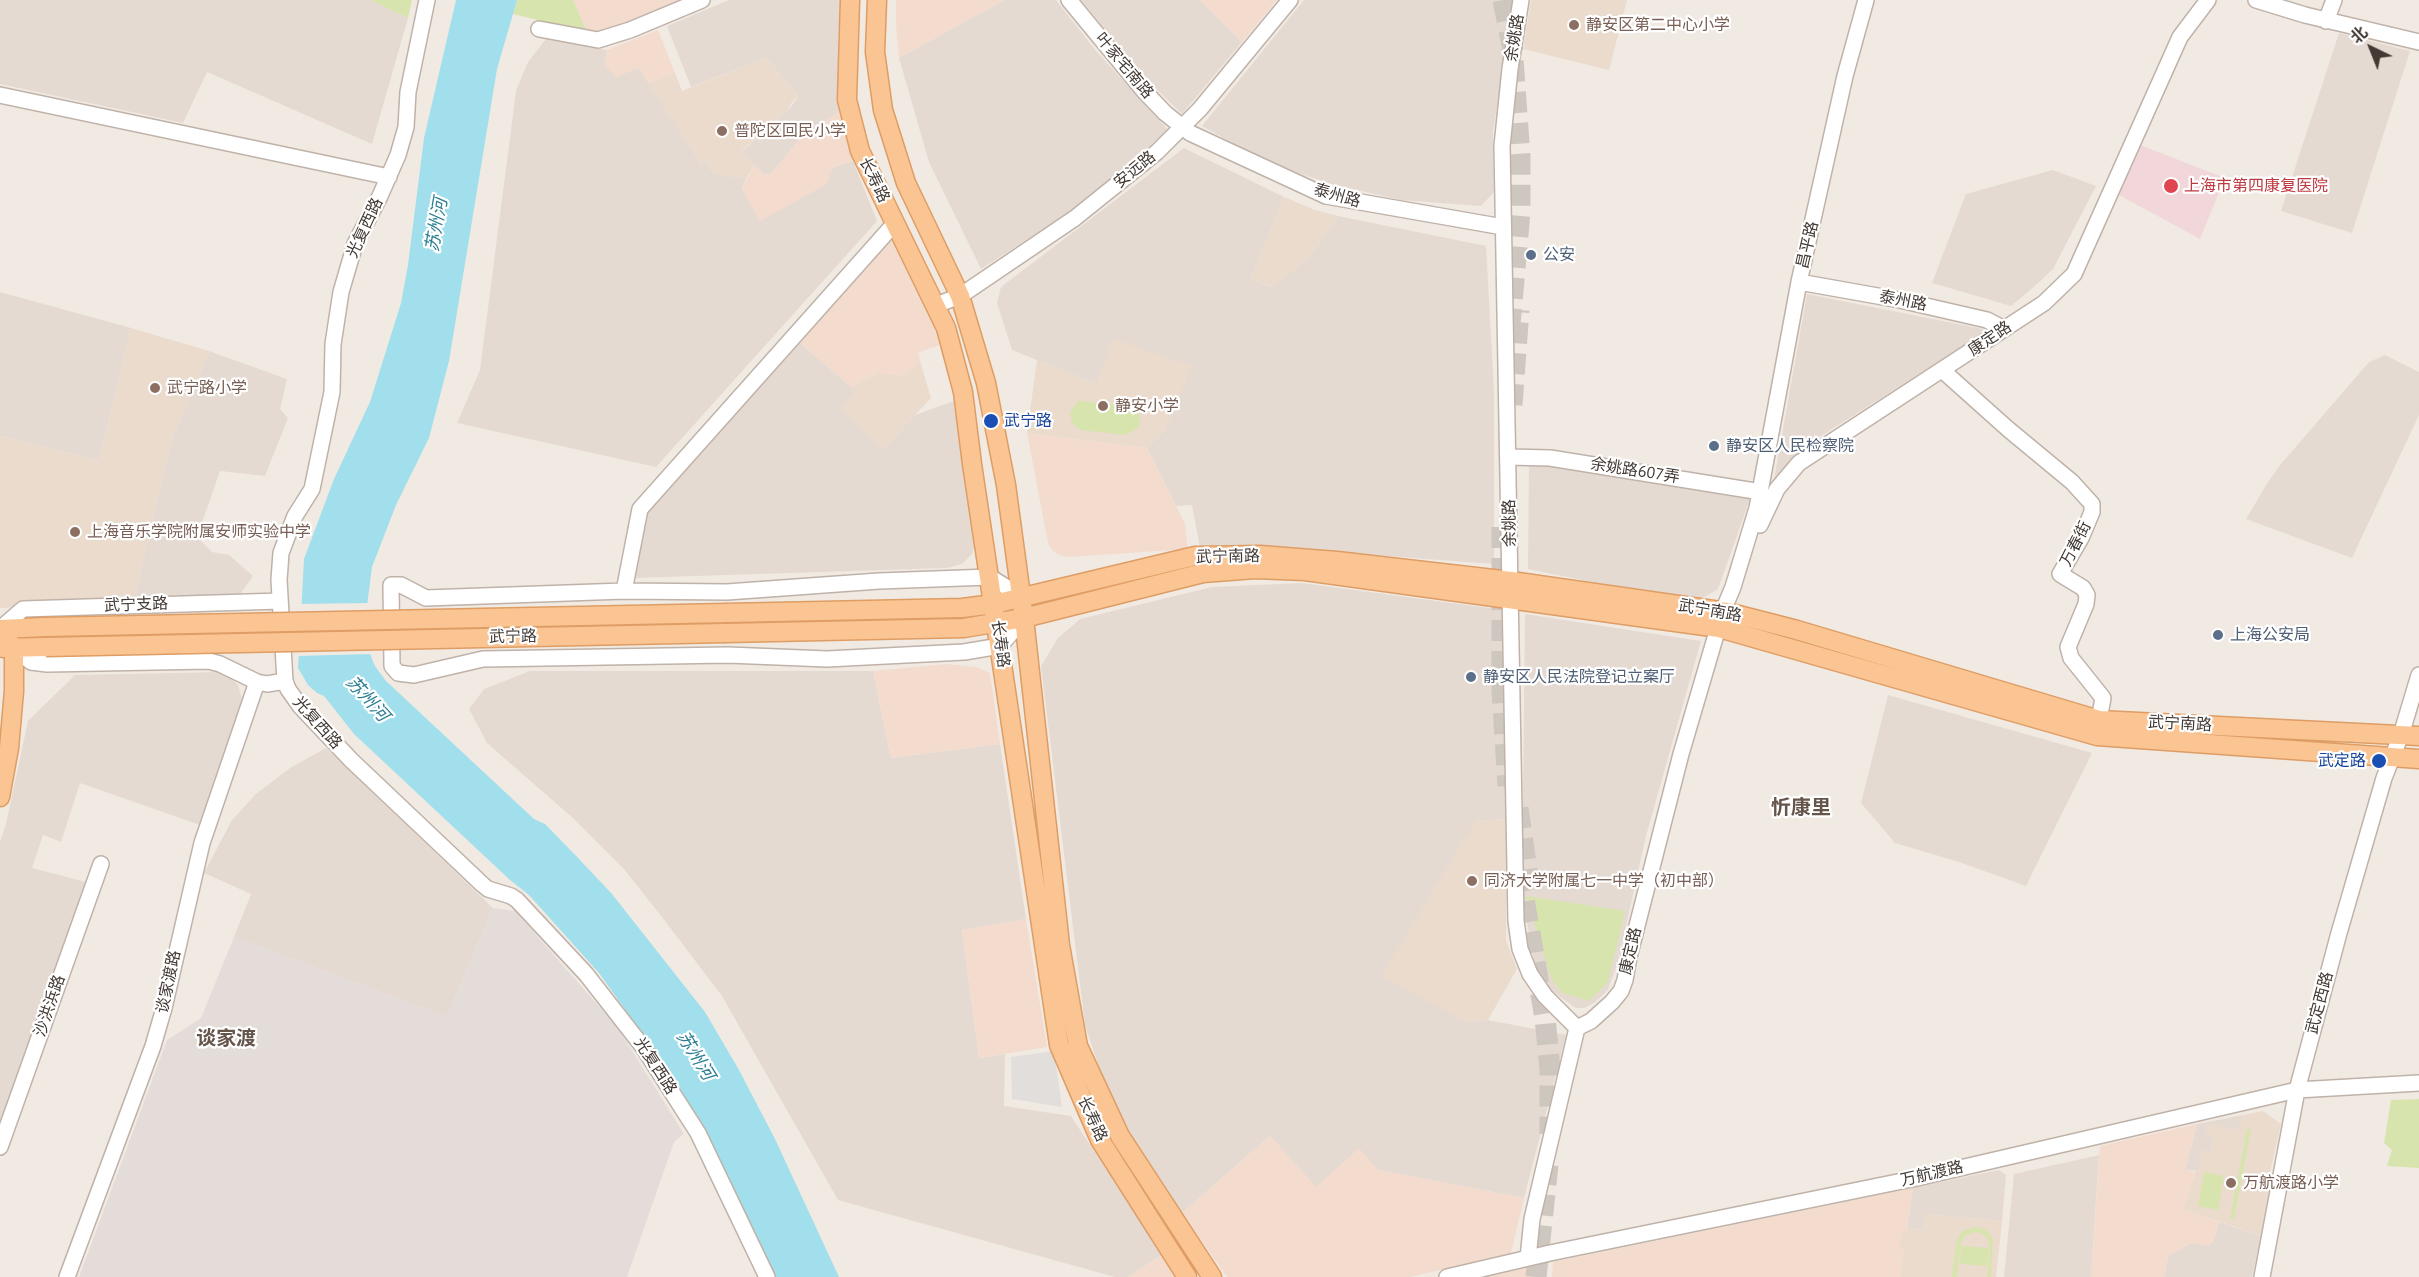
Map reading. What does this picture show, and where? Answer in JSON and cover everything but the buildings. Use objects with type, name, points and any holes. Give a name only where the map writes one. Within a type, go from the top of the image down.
[{"type":"main road","name":"长寿路","points":[[850,0],[847,100],[860,151],[895,223],[948,301],[946,328],[963,392],[1059,1045],[1100,1140],[1186,1277]]},
{"type":"main road","name":"长寿路","points":[[877,0],[875,52],[883,110],[948,301],[986,383],[1006,485],[1022,597],[1060,945],[1078,1046],[1120,1136],[1212,1277]]},
{"type":"main road","name":"武宁南路","points":[[994,604],[1195,556],[1260,555],[1326,560],[1511,581],[1797,630],[2099,720],[2410,736]]},
{"type":"main road","name":"武宁南路","points":[[1024,618],[1203,573],[1255,569],[1305,571],[1512,601],[1723,617],[2097,736],[2391,759],[2419,759]]},
{"type":"main road","name":"武宁路","points":[[0,629],[962,608],[994,604]]},
{"type":"main road","name":"武宁路","points":[[7,648],[964,628],[1024,618]]},
{"type":"main road","points":[[0,629],[7,648],[14,691],[9,748],[0,797]]},
{"type":"street","name":"光复西路","points":[[427,0],[408,92],[406,127],[398,158],[355,244],[341,292],[333,344],[332,392],[312,489],[295,516],[281,553],[279,580],[285,681],[300,706],[351,760],[483,885],[517,900],[586,974],[637,1039],[698,1133],[767,1277]]},
{"type":"street","points":[[539,29],[598,40],[630,30],[702,0]]},
{"type":"street","name":"叶家宅南路","points":[[1069,0],[1144,91],[1183,128]]},
{"type":"street","name":"安远路","points":[[948,301],[1075,218],[1130,175],[1183,128],[1290,0]]},
{"type":"street","name":"余姚路","points":[[1521,0],[1504,116],[1503,227],[1512,601],[1516,921],[1520,949],[1530,974],[1545,996],[1577,1028]]},
{"type":"street","name":"昌平路","points":[[1761,492],[1799,282],[1845,76],[1866,0]]},
{"type":"street","name":"康定路","points":[[1723,617],[1739,589],[1763,517],[1777,489],[1798,463],[2044,303],[2074,274],[2180,37],[2208,0]]},
{"type":"street","points":[[2256,0],[2326,21],[2419,42]]},
{"type":"street","points":[[2326,21],[2334,0]]},
{"type":"street","points":[[0,94],[389,177]]},
{"type":"street","name":"泰州路","points":[[1183,128],[1216,146],[1326,196],[1503,227]]},
{"type":"street","points":[[624,591],[640,509],[895,223]]},
{"type":"street","name":"泰州路","points":[[1799,282],[1900,300],[1988,320],[2004,329]]},
{"type":"street","name":"万春街","points":[[1942,370],[2072,482],[2092,504],[2092,512],[2081,538],[2061,574],[2083,588],[2087,595],[2086,604],[2068,647],[2071,658],[2103,698],[2099,720]]},
{"type":"street","name":"余姚路607弄","points":[[1508,457],[1550,458],[1761,492]]},
{"type":"street","name":"康定路","points":[[1577,1028],[1591,1021],[1612,1002],[1621,991],[1625,980],[1681,754],[1761,492]]},
{"type":"street","points":[[1022,597],[990,577],[879,581],[727,592],[624,591],[426,598],[401,585],[391,585],[392,666],[398,673],[414,675],[483,659],[728,655],[827,659],[934,655],[1000,646],[1024,618]]},
{"type":"street","name":"武宁支路","points":[[0,629],[23,609],[280,601]]},
{"type":"street","points":[[7,648],[31,662],[47,664],[214,662],[257,682],[267,684],[285,681]]},
{"type":"street","points":[[2410,736],[2419,675]]},
{"type":"street","name":"谈家渡路","points":[[67,1277],[153,1046],[202,843],[257,682]]},
{"type":"street","name":"武定西路","points":[[2262,1277],[2297,1090],[2339,933],[2391,759],[2410,736]]},
{"type":"street","name":"沙洪浜路","points":[[0,1148],[101,864]]},
{"type":"street","points":[[1528,1258],[1532,1219],[1577,1028]]},
{"type":"street","name":"万航渡路","points":[[1447,1277],[1528,1258],[1917,1178],[2297,1090],[2419,1083]]},
{"type":"shaded area","points":[[0,0],[370,0],[408,18],[372,144],[207,72],[183,123],[0,84]]},
{"type":"shaded area","points":[[573,0],[690,0],[601,33],[587,32]]},
{"type":"shaded area","points":[[729,0],[841,0],[838,38],[839,111],[811,133],[808,129],[770,175],[763,174],[741,152],[787,111],[799,96],[766,58],[691,87],[667,26]]},
{"type":"shaded area","points":[[896,0],[1004,0],[899,58]]},
{"type":"shaded area","points":[[1004,0],[1056,0],[1097,52],[1168,130],[1081,205],[981,269],[929,162],[899,58]]},
{"type":"shaded area","points":[[1081,0],[1200,0],[1242,42],[1182,114],[1151,84]]},
{"type":"shaded area","points":[[1200,0],[1277,0],[1242,42]]},
{"type":"shaded area","points":[[1304,0],[1514,0],[1493,131],[1494,192],[1481,206],[1401,200],[1331,184],[1268,163],[1202,126]]},
{"type":"shaded area","name":"静安区第二中心小学","points":[[1531,0],[1627,0],[1609,70],[1523,49]]},
{"type":"shaded area","points":[[658,30],[675,73],[648,83],[639,68],[616,77],[605,66],[607,50]]},
{"type":"shaded area","points":[[2339,33],[2410,51],[2352,233],[2281,211]]},
{"type":"shaded area","points":[[546,39],[607,50],[605,66],[639,68],[701,164],[706,161],[713,173],[746,179],[742,189],[828,176],[832,168],[853,161],[877,221],[656,467],[457,423],[480,370],[516,91],[528,62]]},
{"type":"shaded area","name":"普陀区回民小学","points":[[766,58],[799,96],[787,111],[741,151],[754,165],[746,179],[713,173],[706,161],[701,164],[648,83],[675,73],[682,91]]},
{"type":"shaded area","points":[[839,111],[853,161],[832,168],[827,184],[760,221],[742,189],[754,165],[763,174],[770,175],[808,129],[812,132]]},
{"type":"shaded area","name":"上海市第四康复医院","points":[[2140,145],[2225,178],[2200,239],[2117,194]]},
{"type":"shaded area","points":[[1184,148],[1284,197],[1251,279],[1272,287],[1308,258],[1338,216],[1486,246],[1494,391],[1494,564],[1264,547],[1200,548],[1192,505],[1176,506],[1147,448],[1166,429],[1096,384],[1012,350],[997,303],[1001,287]]},
{"type":"shaded area","points":[[2053,170],[2096,186],[2053,269],[2036,285],[2011,306],[1932,283],[1966,194]]},
{"type":"shaded area","points":[[1284,197],[1315,210],[1338,216],[1308,258],[1273,287],[1251,279]]},
{"type":"shaded area","points":[[888,240],[896,240],[944,343],[918,353],[920,361],[904,376],[878,373],[851,387],[798,341]]},
{"type":"shaded area","points":[[0,292],[131,328],[99,461],[0,436]]},
{"type":"shaded area","points":[[1807,294],[1988,330],[1807,445],[1774,480]]},
{"type":"shaded area","name":"上海音乐学院附属安师实验中学","points":[[131,328],[209,351],[171,441],[133,603],[0,608],[0,436],[99,461]]},
{"type":"shaded area","name":"静安小学","points":[[1113,339],[1192,366],[1166,429],[1147,448],[1027,433],[1037,360],[1096,384]]},
{"type":"shaded area","points":[[798,341],[851,387],[853,394],[840,408],[883,449],[915,415],[957,400],[977,536],[972,554],[962,564],[947,568],[633,578],[647,511]]},
{"type":"shaded area","points":[[209,351],[287,379],[280,409],[288,418],[265,476],[220,471],[197,537],[212,552],[229,555],[253,576],[236,600],[133,603],[171,441]]},
{"type":"shaded area","points":[[2385,355],[2419,372],[2419,415],[2352,558],[2246,519],[2281,464],[2369,362]]},
{"type":"shaded area","points":[[920,361],[931,398],[883,449],[840,408],[852,394],[851,387],[878,373],[904,376]]},
{"type":"shaded area","points":[[1027,433],[1147,448],[1185,524],[1188,549],[1068,557],[1052,550],[1048,543]]},
{"type":"shaded area","points":[[1529,462],[1750,499],[1718,589],[1701,599],[1607,585],[1528,569]]},
{"type":"shaded area","points":[[1302,583],[1504,610],[1506,819],[1475,821],[1466,1022],[1488,1020],[1566,1035],[1524,1198],[1378,1170],[1316,1187],[1270,1136],[1182,1213],[1131,1134],[1102,1076],[1085,1025],[1041,666],[1058,638],[1080,619],[1212,587]]},
{"type":"shaded area","points":[[1525,614],[1701,641],[1646,836],[1618,962],[1608,990],[1594,1003],[1584,1008],[1576,1008],[1548,987],[1535,967],[1522,894]]},
{"type":"shaded area","points":[[946,664],[977,667],[990,673],[1000,744],[891,758],[873,671]]},
{"type":"shaded area","points":[[530,671],[873,671],[891,758],[1000,744],[1026,919],[962,930],[979,1058],[1005,1054],[1004,1106],[1071,1116],[1162,1255],[1128,1277],[1115,1277],[838,1200],[722,996],[662,917],[624,869],[574,819],[487,743],[469,709],[484,689]]},
{"type":"shaded area","points":[[224,672],[238,685],[243,702],[200,825],[80,783],[61,842],[43,835],[32,868],[89,883],[0,1138],[0,842],[28,721],[75,675]]},
{"type":"shaded area","points":[[1888,695],[2092,753],[2026,886],[1959,862],[1895,843],[1861,803]]},
{"type":"shaded area","points":[[326,748],[493,908],[447,1017],[234,937],[251,894],[204,873],[232,820],[256,794],[290,768]]},
{"type":"shaded area","name":"同济大学附属七一中学（初中部）","points":[[1506,819],[1506,941],[1517,969],[1488,1020],[1466,1022],[1381,976],[1475,821]]},
{"type":"shaded area","points":[[493,908],[515,911],[618,1028],[684,1134],[674,1142],[627,1277],[79,1277],[167,1040],[201,1018],[234,937],[447,1017]]},
{"type":"shaded area","points":[[1026,919],[1047,1047],[979,1058],[962,930]]},
{"type":"shaded area","points":[[1054,1051],[1062,1107],[1012,1099],[1011,1057]]},
{"type":"shaded area","name":"万航渡路小学","points":[[2263,1111],[2281,1124],[2270,1172],[2272,1173],[2261,1236],[2183,1209],[2196,1170],[2199,1171],[2202,1163],[2198,1161],[2201,1150],[2210,1152],[2214,1136],[2205,1133],[2208,1123],[2238,1131],[2243,1115]]},
{"type":"shaded area","points":[[2243,1115],[2238,1131],[2230,1129],[2215,1136],[2210,1153],[2201,1150],[2202,1162],[2199,1171],[2185,1170],[2197,1124]]},
{"type":"shaded area","points":[[2197,1124],[2185,1170],[2195,1172],[2183,1209],[2219,1222],[2213,1242],[2208,1246],[2191,1243],[2168,1256],[2164,1277],[2091,1277],[2100,1146]]},
{"type":"shaded area","points":[[1270,1136],[1316,1187],[1359,1148],[1378,1170],[1524,1198],[1511,1253],[1410,1277],[1227,1277],[1182,1213]]},
{"type":"shaded area","points":[[2099,1155],[2091,1277],[2004,1277],[2014,1174]]},
{"type":"shaded area","points":[[1999,1170],[2006,1175],[2002,1221],[1926,1214],[1924,1230],[1907,1228],[1913,1188]]},
{"type":"shaded area","points":[[1913,1188],[1906,1233],[1899,1249],[1904,1250],[1900,1277],[1552,1277],[1553,1262]]},
{"type":"shaded area","points":[[1926,1214],[2002,1221],[1996,1277],[1900,1277],[1904,1250],[1899,1249],[1902,1233],[1906,1233],[1907,1228],[1924,1230]]},
{"type":"shaded area","points":[[2219,1222],[2261,1236],[2252,1277],[2164,1277],[2168,1256],[2191,1243],[2213,1242]]},
{"type":"shaded area","points":[[1162,1255],[1176,1277],[1128,1277]]},
{"type":"shaded area","points":[[1538,1265],[1538,1277],[1486,1277],[1513,1271]]},
{"type":"green space","points":[[370,0],[412,0],[408,18]]},
{"type":"green space","points":[[517,0],[573,0],[587,32],[513,14]]},
{"type":"green space","points":[[1077,402],[1131,406],[1139,415],[1138,428],[1126,435],[1080,430],[1072,423],[1070,413]]},
{"type":"green space","points":[[1526,896],[1625,911],[1608,982],[1589,1001],[1562,993],[1551,978]]},
{"type":"green space","points":[[2419,1099],[2419,1168],[2387,1166],[2392,1150],[2384,1143],[2391,1100]]},
{"type":"green space","points":[[2247,1129],[2251,1129],[2234,1219],[2230,1218]]},
{"type":"green space","points":[[2204,1172],[2224,1176],[2218,1210],[2198,1206]]},
{"type":"green space","points":[[1974,1227],[1986,1230],[1993,1239],[1991,1277],[1987,1277],[1990,1247],[1988,1240],[1983,1234],[1975,1232],[1966,1235],[1961,1241],[1957,1277],[1952,1277],[1956,1242],[1962,1232]]},
{"type":"green space","points":[[1961,1246],[1989,1248],[1987,1266],[1960,1264]]},
{"type":"water","name":"苏州河","points":[[456,0],[517,0],[497,69],[449,361],[429,438],[396,505],[372,567],[365,622],[368,649],[375,666],[386,681],[534,819],[545,824],[612,894],[705,1012],[775,1139],[839,1277],[772,1277],[704,1132],[676,1081],[599,973],[529,895],[510,880],[354,734],[324,696],[308,685],[298,668],[304,559],[334,479],[370,402],[401,303],[424,138]]},
{"type":"pier","points":[[369,603],[369,637],[373,654],[296,656],[298,604]]},
{"type":"tunnel","points":[[1503,0],[1512,45],[1520,156],[1520,212],[1510,325]]},
{"type":"tunnel","points":[[1512,405],[1519,310]]},
{"type":"tunnel","points":[[1502,527],[1502,690],[1508,786]]},
{"type":"tunnel","points":[[1518,808],[1529,884]]},
{"type":"tunnel","points":[[1519,871],[1545,1018],[1550,1069],[1550,1134]]},
{"type":"tunnel","points":[[1536,1277],[1548,1165]]},
{"type":"place","name":"静安区第二中心小学","points":[[1574,25]]},
{"type":"place","name":"普陀区回民小学","points":[[722,131]]},
{"type":"place","name":"上海市第四康复医院","points":[[2171,186]]},
{"type":"place","name":"公安","points":[[1531,255]]},
{"type":"place","name":"武宁路小学","points":[[155,388]]},
{"type":"place","name":"静安小学","points":[[1103,406]]},
{"type":"place","name":"武宁路","points":[[991,421]]},
{"type":"place","name":"静安区人民检察院","points":[[1714,446]]},
{"type":"place","name":"上海音乐学院附属安师实验中学","points":[[75,532]]},
{"type":"place","name":"上海公安局","points":[[2218,635]]},
{"type":"place","name":"静安区人民法院登记立案厅","points":[[1471,677]]},
{"type":"place","name":"武定路","points":[[2379,761]]},
{"type":"place","name":"同济大学附属七一中学（初中部）","points":[[1472,881]]},
{"type":"place","name":"万航渡路小学","points":[[2231,1183]]},
{"type":"district","name":"忻康里","points":[[1801,808]]},
{"type":"district","name":"谈家渡","points":[[226,1039]]}]
